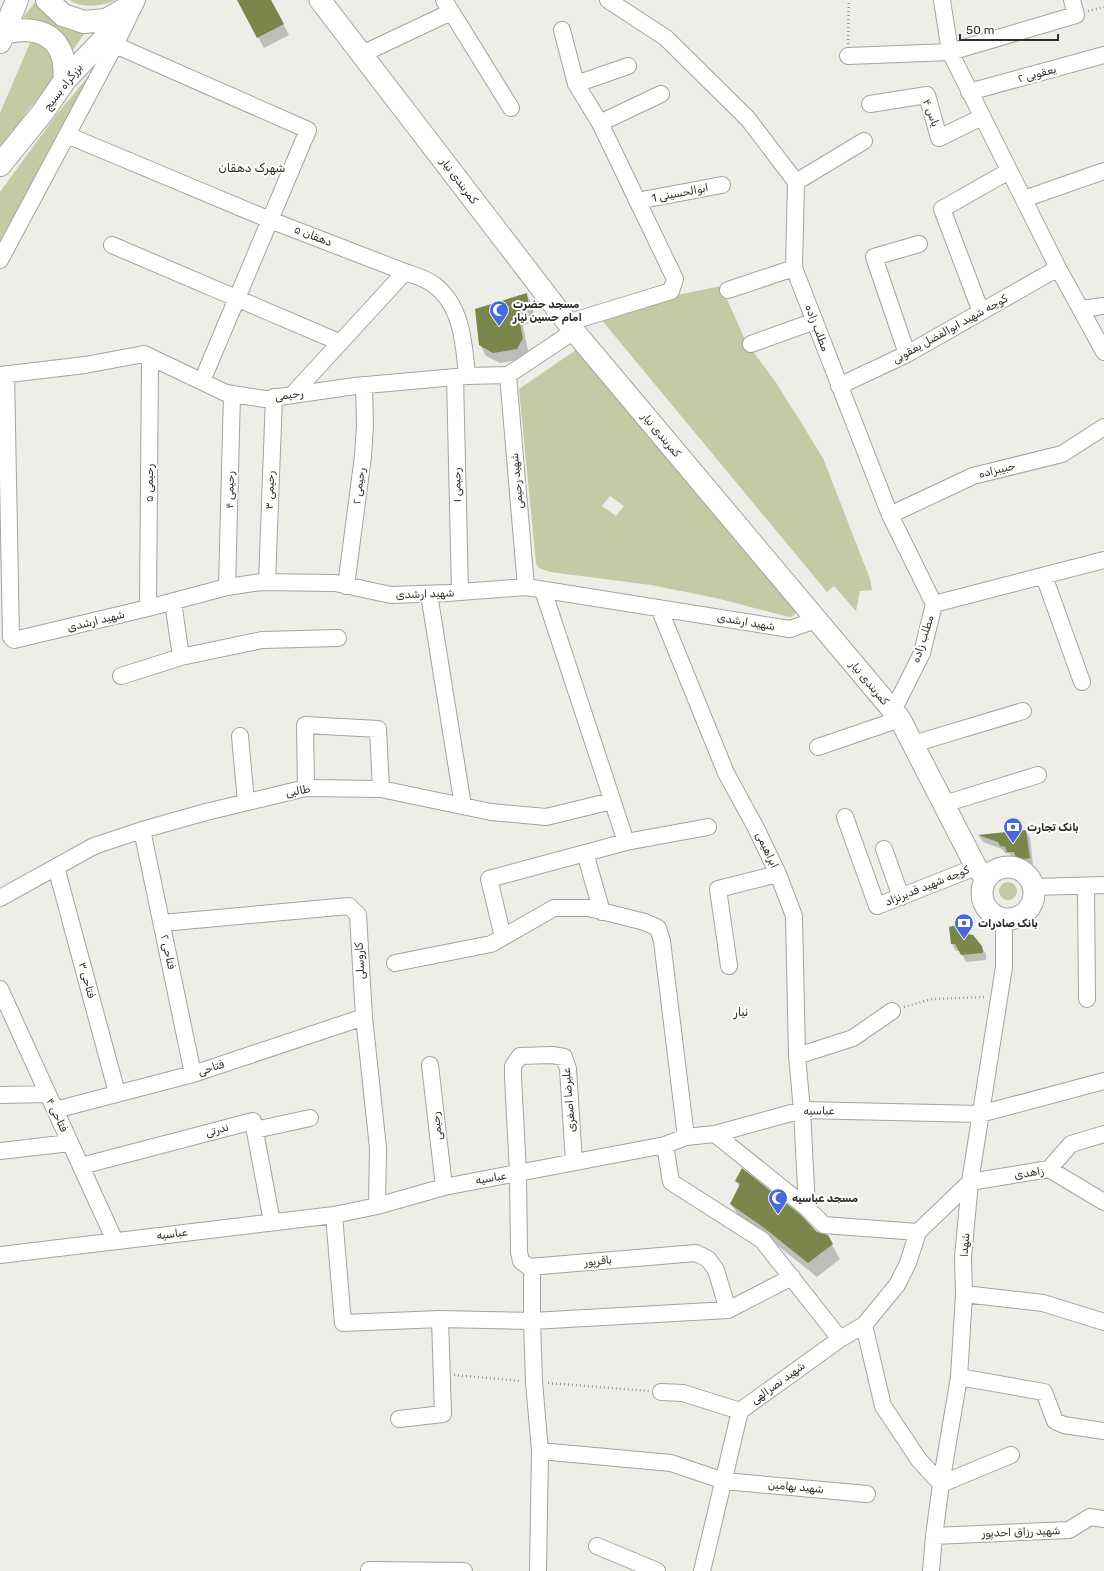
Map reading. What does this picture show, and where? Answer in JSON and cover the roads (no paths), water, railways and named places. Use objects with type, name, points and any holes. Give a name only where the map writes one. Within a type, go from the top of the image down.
[{"type":"highway","points":[[2,38],[17,0]]},
{"type":"highway","points":[[47,0],[63,15],[84,22],[106,20],[132,3]]},
{"type":"highway","name":"بزرگراه بسیج","points":[[0,165],[43,112],[65,80],[104,39],[132,3]]},
{"type":"highway","points":[[2,38],[19,29],[37,30],[55,41],[63,58],[65,80]]},
{"type":"main road","name":"کمربندی نیار","points":[[320,0],[571,327],[896,715],[981,872]]},
{"type":"main road","points":[[1009,866],[1018,868],[1028,876],[1034,887],[1032,904],[1027,911],[1021,916],[1013,919],[1004,919],[992,914],[984,903],[981,872],[992,872],[1000,867],[1009,866]]},
{"type":"street","points":[[608,0],[666,38],[748,119],[796,182],[864,141]]},
{"type":"street","points":[[942,0],[950,52],[1058,268],[1104,352]]},
{"type":"street","points":[[848,56],[950,52],[1076,15],[1072,0]]},
{"type":"street","points":[[0,260],[115,45],[132,3]]},
{"type":"street","points":[[362,54],[448,6],[511,108]]},
{"type":"street","points":[[508,376],[571,327],[671,291],[675,279],[600,123],[576,84],[562,30]]},
{"type":"street","points":[[115,45],[308,130],[202,381]]},
{"type":"street","name":"یعقوبی ۲","points":[[969,92],[1104,55]]},
{"type":"street","points":[[576,84],[628,66]]},
{"type":"street","points":[[600,123],[661,94]]},
{"type":"street","name":"یاس ۴","points":[[870,104],[927,95],[939,138],[982,117]]},
{"type":"street","name":"دهقان ۵","points":[[67,135],[270,220],[431,283],[446,295],[455,311],[463,338],[461,376]]},
{"type":"street","points":[[981,312],[942,209],[1009,171]]},
{"type":"street","points":[[1024,199],[1104,171]]},
{"type":"street","name":"مطلب زاده","points":[[796,182],[794,268],[890,515],[934,604],[922,653],[896,715]]},
{"type":"street","name":"ابوالحسینی 1","points":[[637,201],[722,185]]},
{"type":"street","points":[[907,354],[874,257],[919,244]]},
{"type":"street","points":[[112,245],[339,342]]},
{"type":"street","points":[[728,290],[794,268]]},
{"type":"street","name":"کوچه شهید ابوالفضل یعقوبی","points":[[839,386],[907,354],[1058,268]]},
{"type":"street","points":[[292,395],[339,342],[405,272]]},
{"type":"street","points":[[1081,309],[1104,306]]},
{"type":"street","points":[[751,344],[814,321]]},
{"type":"street","name":"رحیمی","points":[[3,375],[86,365],[144,354],[226,393],[265,399],[364,385],[461,376],[508,376]]},
{"type":"street","name":"رحیمی ۵","points":[[148,608],[150,357]]},
{"type":"street","name":"شهید ارشدی","points":[[3,375],[11,637],[14,640],[173,602],[227,587],[267,582],[335,583],[391,595],[429,594],[526,587],[790,629],[816,620]]},
{"type":"street","name":"رحیمی ۱","points":[[460,592],[461,376]]},
{"type":"street","name":"شهید رحیمی","points":[[508,376],[526,587]]},
{"type":"street","name":"رحیمی ۲","points":[[346,586],[366,426],[364,385]]},
{"type":"street","name":"رحیمی ۴","points":[[227,587],[232,394]]},
{"type":"street","name":"رحیمی ۳","points":[[267,582],[274,398]]},
{"type":"street","name":"حبیبزاده","points":[[890,515],[973,476],[1062,454],[1104,427]]},
{"type":"street","points":[[934,604],[1104,560]]},
{"type":"street","points":[[1044,576],[1082,682]]},
{"type":"street","points":[[543,590],[626,842]]},
{"type":"street","points":[[429,594],[463,806]]},
{"type":"street","points":[[173,602],[182,657]]},
{"type":"street","name":"ابراهیمی","points":[[659,608],[726,773],[756,828],[778,874],[794,916],[797,1056],[802,1110],[806,1208]]},
{"type":"street","points":[[121,676],[182,657],[262,640],[338,638]]},
{"type":"street","points":[[913,744],[1023,711]]},
{"type":"street","points":[[818,747],[896,715]]},
{"type":"street","points":[[306,788],[305,725],[378,729],[381,789]]},
{"type":"street","points":[[240,736],[246,802]]},
{"type":"street","points":[[944,804],[1038,775]]},
{"type":"street","name":"طالبی","points":[[0,898],[94,846],[142,830],[246,802],[306,788],[381,789],[492,812],[546,817],[612,801]]},
{"type":"street","name":"کوچه شهید قدیرنژاد","points":[[845,817],[877,906],[981,872]]},
{"type":"street","points":[[503,937],[488,879],[626,842],[708,827]]},
{"type":"street","name":"فتاحی ۲","points":[[142,830],[193,1074]]},
{"type":"street","points":[[884,849],[901,897]]},
{"type":"street","points":[[585,854],[602,912]]},
{"type":"street","name":"فتاحی ۳","points":[[56,867],[117,1093]]},
{"type":"street","points":[[729,966],[718,889],[778,874]]},
{"type":"street","points":[[1034,887],[1104,885]]},
{"type":"street","points":[[1086,886],[1087,998]]},
{"type":"street","name":"کاروسلی","points":[[162,923],[349,906],[358,916],[364,1017],[378,1148],[377,1206]]},
{"type":"street","points":[[395,963],[491,944],[554,908],[589,908],[645,922],[658,928],[662,941],[686,1137]]},
{"type":"street","name":"شهدا","points":[[931,1571],[941,1484],[959,1377],[964,1294],[963,1257],[970,1182],[1004,967],[1004,919]]},
{"type":"street","name":"فتاحی ۴","points":[[0,989],[115,1241]]},
{"type":"street","points":[[797,1056],[853,1038],[892,1011]]},
{"type":"street","name":"فتاحی","points":[[55,1110],[193,1074],[364,1017]]},
{"type":"street","name":"علیرضا اصغری","points":[[518,1173],[513,1066],[520,1056],[552,1055],[564,1057],[568,1069],[574,1162]]},
{"type":"street","name":"رحیمی","points":[[430,1064],[444,1187]]},
{"type":"street","name":"عباسیه","points":[[0,1255],[334,1215],[377,1206],[444,1187],[665,1145],[686,1137],[715,1134],[802,1110],[980,1114],[1104,1081]]},
{"type":"street","points":[[0,1095],[48,1094]]},
{"type":"street","points":[[272,1222],[255,1130],[310,1118]]},
{"type":"street","name":"ندرتی","points":[[81,1166],[251,1121],[254,1122],[255,1130]]},
{"type":"street","points":[[715,1134],[806,1208],[824,1225],[918,1232],[970,1182]]},
{"type":"street","points":[[1049,1169],[1071,1144],[1104,1134]]},
{"type":"street","points":[[0,1151],[70,1143]]},
{"type":"street","points":[[665,1145],[671,1182],[762,1240],[840,1339]]},
{"type":"street","name":"زاهدی","points":[[970,1182],[1049,1169],[1104,1202]]},
{"type":"street","points":[[518,1173],[519,1252],[521,1261],[529,1267],[532,1267],[534,1382],[540,1451],[538,1571]]},
{"type":"street","points":[[334,1215],[343,1322],[440,1320],[532,1321],[728,1310],[792,1277]]},
{"type":"street","name":"شهید نصرالهی","points":[[702,1571],[740,1411],[840,1339],[864,1325],[897,1285],[908,1263],[918,1232]]},
{"type":"street","name":"باقرپور","points":[[532,1267],[696,1253],[708,1259],[716,1270],[728,1310]]},
{"type":"street","points":[[964,1294],[1043,1303],[1104,1322]]},
{"type":"street","points":[[399,1419],[443,1414],[440,1320]]},
{"type":"street","points":[[864,1325],[883,1406],[919,1460],[941,1484],[1011,1455]]},
{"type":"street","points":[[959,1377],[1044,1392],[1055,1421],[1064,1425],[1104,1432]]},
{"type":"street","points":[[661,1392],[683,1393],[740,1411]]},
{"type":"street","name":"شهید بهامین","points":[[540,1451],[671,1463],[724,1480],[867,1494]]},
{"type":"street","name":"شهید رزاق احدپور","points":[[934,1536],[1069,1530],[1090,1517],[1104,1519]]},
{"type":"street","points":[[596,1546],[656,1571]]},
{"type":"street","points":[[369,1570],[464,1571]]},
{"type":"place","name":"مسجد حضرت امام حسین نیار","points":[[499,327]]},
{"type":"place","name":"بانک تجارت","points":[[1013,844]]},
{"type":"place","name":"بانک صادرات","points":[[964,940]]},
{"type":"place","name":"مسجد عباسیه","points":[[778,1215]]},
{"type":"district","name":"شهرک دهقان","points":[[252,168]]},
{"type":"district","name":"نیار","points":[[741,1012]]}]
